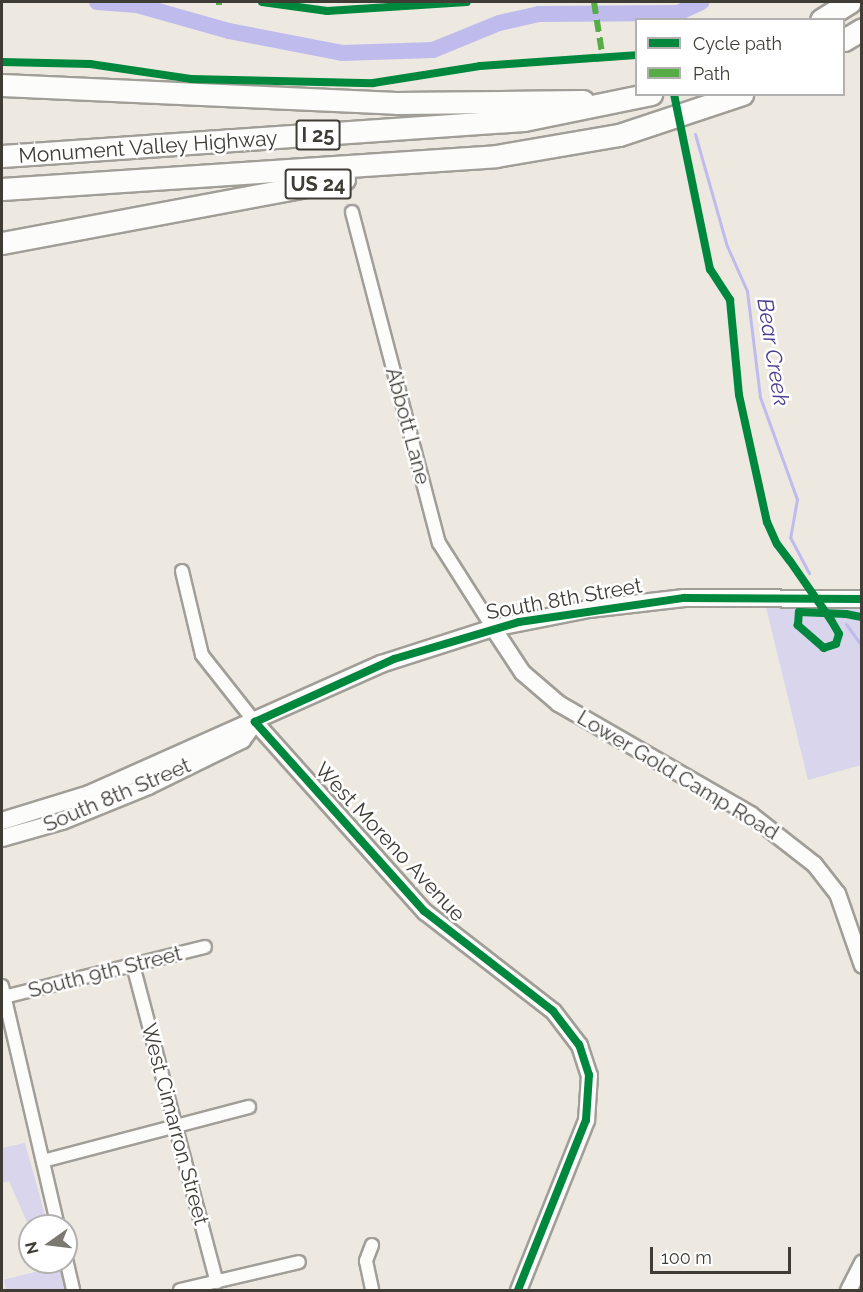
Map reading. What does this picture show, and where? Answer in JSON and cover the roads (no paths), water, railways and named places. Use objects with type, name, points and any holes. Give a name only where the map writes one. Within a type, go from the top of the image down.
[{"type":"highway","points":[[824,18],[850,2]]},
{"type":"highway","points":[[845,39],[861,29]]},
{"type":"highway","points":[[2,86],[396,103],[641,97]]},
{"type":"highway","name":"Monument Valley Highway","points":[[2,189],[436,162],[619,135],[736,96]]},
{"type":"highway","name":"Monument Valley Highway","points":[[2,156],[524,120],[641,97]]},
{"type":"highway","name":"US 24","points":[[2,243],[436,162]]},
{"type":"main road","name":"South 8th Street","points":[[2,821],[75,799],[239,723],[255,722],[381,664],[494,628],[641,602],[782,595],[861,599]]},
{"type":"main road","name":"South 8th Street","points":[[2,838],[148,786],[242,740],[255,722]]},
{"type":"street","name":"Abbott Lane","points":[[352,212],[439,543],[494,628]]},
{"type":"street","name":"West Moreno Avenue","points":[[182,571],[202,655],[255,722],[424,910],[553,1011],[579,1045],[588,1075],[586,1120],[519,1290]]},
{"type":"street","name":"Lower Gold Camp Road","points":[[494,628],[522,672],[558,703],[750,814],[814,864],[837,893],[861,965]]},
{"type":"street","name":"South 9th Street","points":[[3,992],[133,965],[205,947]]},
{"type":"street","name":"West Cimarron Street","points":[[133,965],[217,1282]]},
{"type":"street","points":[[3,992],[55,1214]]},
{"type":"street","points":[[43,1161],[249,1107]]},
{"type":"street","points":[[372,1245],[366,1262],[372,1290]]},
{"type":"street","points":[[180,1290],[299,1262]]},
{"type":"street","points":[[848,1290],[861,1262]]},
{"type":"street","points":[[69,1274],[73,1290]]},
{"type":"waterway","points":[[97,2],[137,5],[229,31],[342,53],[433,50],[499,23],[539,14],[678,13],[702,2]]},
{"type":"waterway","name":"Bear Creek","points":[[677,18],[678,13]]},
{"type":"waterway","name":"Bear Creek","points":[[695,134],[727,246],[747,291],[760,397],[797,499],[790,537],[809,573]]},
{"type":"waterway","name":"Bear Creek","points":[[846,624],[862,646]]}]
